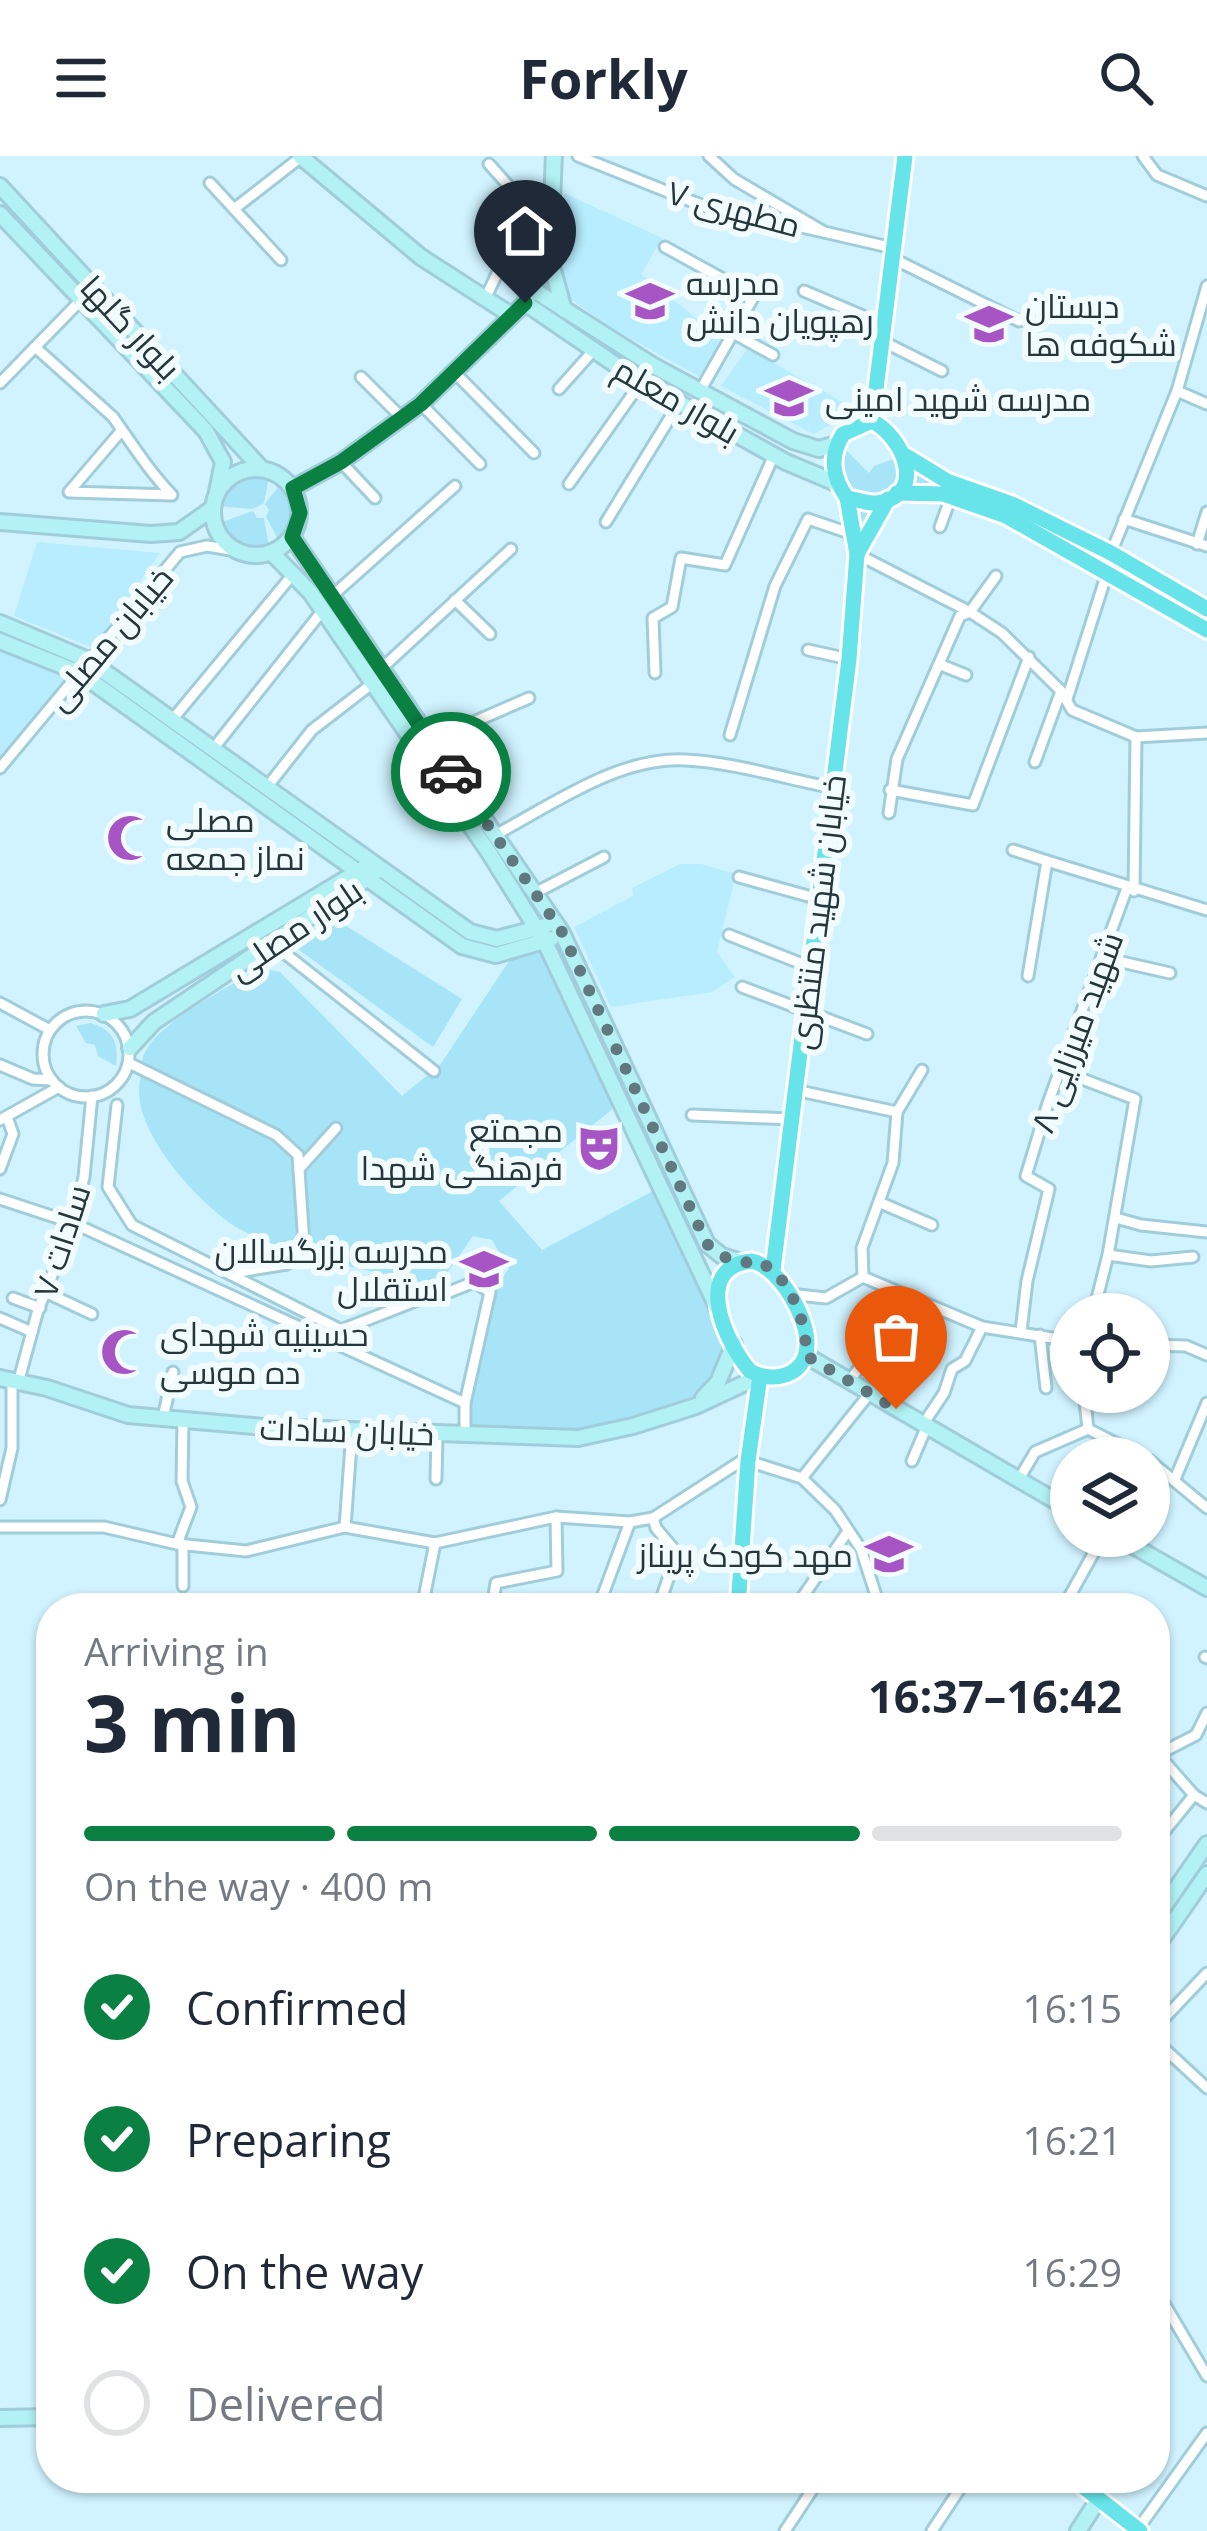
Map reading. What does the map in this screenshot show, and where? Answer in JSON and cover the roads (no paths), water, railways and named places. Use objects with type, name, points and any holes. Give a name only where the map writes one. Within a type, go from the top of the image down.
[{"type":"main road","points":[[872,421],[905,156]]},
{"type":"main road","points":[[857,554],[847,498],[836,483],[833,463],[843,434],[872,421]]},
{"type":"main road","points":[[872,421],[888,429],[906,456],[947,481],[1012,503],[1207,609]]},
{"type":"main road","points":[[857,554],[906,474],[906,456]]},
{"type":"main road","points":[[847,498],[868,503],[892,496],[951,497],[1006,516],[1207,630]]},
{"type":"main road","name":"خیابان شهید منتظری","points":[[773,1270],[849,659],[857,554]]},
{"type":"main road","points":[[741,1262],[764,1263],[773,1270],[806,1334],[800,1365],[782,1377],[760,1376],[743,1362],[715,1296],[722,1275],[741,1262]]},
{"type":"main road","points":[[739,1593],[748,1458],[760,1376]]},
{"type":"main road","points":[[1090,2493],[1139,2530]]},
{"type":"street","points":[[293,488],[341,462],[421,404],[530,297],[548,251],[554,156]]},
{"type":"street","name":"مطهری ۷","points":[[578,156],[701,205],[824,232],[892,253],[1019,321]]},
{"type":"street","points":[[1144,156],[1157,175],[1207,196]]},
{"type":"street","points":[[234,209],[300,157],[421,257],[511,315]]},
{"type":"street","points":[[715,157],[734,179],[824,232]]},
{"type":"street","points":[[489,164],[514,194],[551,196]]},
{"type":"street","points":[[210,183],[281,260]]},
{"type":"street","name":"بلوار گلها","points":[[0,186],[82,298],[216,445],[223,462],[217,492]]},
{"type":"street","points":[[485,298],[504,259],[514,194]]},
{"type":"street","name":"بلوار گلها","points":[[0,214],[39,241],[261,469]]},
{"type":"street","points":[[665,247],[754,296],[700,391]]},
{"type":"street","points":[[548,251],[564,310]]},
{"type":"street","points":[[1111,553],[1177,391],[1207,286]]},
{"type":"street","points":[[804,291],[884,333],[942,371]]},
{"type":"street","name":"بلوار معلم","points":[[530,297],[564,310],[652,365],[793,441],[819,449],[837,444]]},
{"type":"street","name":"بلوار معلم","points":[[530,297],[593,350],[641,381],[774,455],[836,483]]},
{"type":"street","points":[[0,383],[82,298]]},
{"type":"street","points":[[733,333],[773,356]]},
{"type":"street","points":[[35,347],[113,417],[122,430],[150,472],[172,495],[69,492],[122,430]]},
{"type":"street","points":[[560,389],[593,350]]},
{"type":"street","points":[[569,484],[652,365]]},
{"type":"street","points":[[455,373],[534,454]]},
{"type":"street","points":[[362,377],[402,418]]},
{"type":"street","points":[[1177,391],[1207,404]]},
{"type":"street","points":[[606,522],[679,403]]},
{"type":"street","points":[[421,404],[480,464]]},
{"type":"street","points":[[655,673],[653,618],[672,607],[681,558],[724,565],[774,455]]},
{"type":"street","points":[[341,462],[375,499]]},
{"type":"street","points":[[261,469],[285,478],[293,488],[300,513],[292,537],[272,553],[237,551],[217,531],[213,508],[217,492],[236,473],[261,469]]},
{"type":"street","points":[[332,596],[454,486]]},
{"type":"street","points":[[940,526],[951,497]]},
{"type":"street","points":[[0,522],[151,534],[179,532],[213,508]]},
{"type":"street","points":[[1124,519],[1202,545],[1207,512]]},
{"type":"street","points":[[730,735],[775,586],[808,519],[855,535]]},
{"type":"street","points":[[292,537],[303,575],[322,610],[430,741],[559,927],[707,1244],[741,1262]]},
{"type":"street","name":"خیابان مصلی","points":[[0,768],[180,552],[207,546],[237,551]]},
{"type":"street","points":[[267,788],[312,730],[377,676],[511,549]]},
{"type":"street","points":[[272,553],[332,596],[541,936],[717,1307]]},
{"type":"street","points":[[857,554],[970,611],[1029,657],[1072,710],[1136,737],[1207,733]]},
{"type":"street","points":[[1035,762],[1064,696],[1107,573]]},
{"type":"street","points":[[172,720],[303,575]]},
{"type":"street","points":[[889,813],[897,759],[960,616],[970,611],[996,576]]},
{"type":"street","points":[[455,600],[490,634]]},
{"type":"street","points":[[213,749],[322,610]]},
{"type":"street","points":[[0,623],[172,720],[374,873],[482,937],[541,936],[559,927]]},
{"type":"street","points":[[0,640],[84,667],[356,869]]},
{"type":"street","points":[[808,650],[849,659]]},
{"type":"street","points":[[890,790],[973,805],[1029,657]]},
{"type":"street","points":[[940,665],[966,675]]},
{"type":"street","points":[[430,741],[529,698]]},
{"type":"street","name":"شهید میرزایی ۸","points":[[1021,1331],[1027,1280],[1049,1190],[1025,1176],[1131,890],[1136,737]]},
{"type":"street","points":[[495,835],[603,778],[662,763],[684,760],[833,788]]},
{"type":"street","points":[[1013,850],[1207,910]]},
{"type":"street","points":[[535,893],[604,857]]},
{"type":"street","points":[[1028,976],[1048,861]]},
{"type":"street","name":"بلوار مصلی","points":[[104,1014],[130,1010],[356,869],[374,873]]},
{"type":"street","name":"بلوار مصلی","points":[[129,1056],[154,1022],[374,873]]},
{"type":"street","points":[[739,877],[819,899]]},
{"type":"street","points":[[730,934],[811,967]]},
{"type":"street","points":[[273,944],[434,1071]]},
{"type":"street","points":[[1104,958],[1170,973]]},
{"type":"street","points":[[742,987],[867,1034]]},
{"type":"street","points":[[0,1003],[50,1030]]},
{"type":"street","points":[[0,1065],[75,1095],[92,1096],[117,1084],[129,1056],[125,1034],[104,1014],[74,1012],[50,1030],[44,1060],[56,1084]]},
{"type":"street","points":[[129,1056],[276,1135],[298,1155],[305,1261]]},
{"type":"street","points":[[863,1277],[862,1248],[893,1163],[897,1112],[922,1070]]},
{"type":"street","points":[[1061,1071],[1135,1099],[1098,1293]]},
{"type":"street","points":[[0,1169],[13,1134],[3,1118],[56,1084]]},
{"type":"street","points":[[795,1090],[897,1112]]},
{"type":"street","name":"سادات ۷","points":[[0,1500],[12,1448],[10,1381],[73,1222],[84,1177],[92,1096]]},
{"type":"street","points":[[117,1106],[108,1187],[132,1225],[341,1330],[423,1298]]},
{"type":"street","points":[[692,1115],[791,1119]]},
{"type":"street","points":[[299,1169],[336,1128]]},
{"type":"street","points":[[0,1199],[73,1222],[465,1403]]},
{"type":"street","points":[[881,1203],[932,1226]]},
{"type":"street","points":[[1116,1218],[1207,1232]]},
{"type":"street","points":[[690,1253],[707,1244]]},
{"type":"street","points":[[1108,1256],[1151,1261],[1193,1257]]},
{"type":"street","points":[[230,1274],[287,1264]]},
{"type":"street","points":[[789,1294],[826,1298],[863,1277]]},
{"type":"street","points":[[863,1277],[982,1327],[1050,1337]]},
{"type":"street","points":[[444,1294],[474,1282],[490,1292],[465,1403],[465,1434]]},
{"type":"street","points":[[47,1293],[92,1313]]},
{"type":"street","points":[[850,1380],[881,1339],[902,1295]]},
{"type":"street","points":[[13,1298],[40,1308]]},
{"type":"street","points":[[0,1318],[32,1332]]},
{"type":"street","points":[[912,1461],[952,1369],[964,1361],[982,1327]]},
{"type":"street","points":[[1040,1335],[1046,1388]]},
{"type":"street","points":[[696,1406],[718,1382],[734,1344]]},
{"type":"street","points":[[1170,1346],[1207,1355]]},
{"type":"street","points":[[805,1355],[1050,1498]]},
{"type":"street","points":[[163,1418],[173,1372]]},
{"type":"street","name":"خیابان سادات","points":[[10,1381],[128,1414],[163,1418],[352,1431],[578,1438],[696,1406],[760,1376]]},
{"type":"street","points":[[802,1478],[870,1393]]},
{"type":"street","points":[[1175,1479],[1207,1402]]},
{"type":"street","points":[[1086,1413],[1088,1429]]},
{"type":"street","points":[[183,1420],[182,1481],[190,1507],[180,1544],[183,1586]]},
{"type":"street","points":[[1018,1479],[1035,1452],[1088,1429]]},
{"type":"street","points":[[1088,1429],[1104,1437]]},
{"type":"street","points":[[346,1527],[352,1431]]},
{"type":"street","points":[[436,1478],[437,1434]]},
{"type":"street","points":[[0,1527],[104,1527],[180,1544],[246,1551],[346,1527],[435,1543],[556,1517],[630,1522],[653,1518],[748,1458],[802,1478],[835,1510],[861,1549],[875,1593]]},
{"type":"street","points":[[1170,1475],[1207,1508]]},
{"type":"street","points":[[494,1593],[496,1583],[557,1571],[556,1517]]},
{"type":"street","points":[[653,1518],[676,1553],[663,1593]]},
{"type":"street","points":[[604,1593],[630,1522]]},
{"type":"street","points":[[805,1593],[848,1531]]},
{"type":"street","points":[[425,1593],[435,1543]]},
{"type":"street","points":[[1071,1593],[1091,1557]]},
{"type":"street","points":[[1155,1557],[1206,1585]]},
{"type":"street","points":[[1170,1748],[1196,1735],[1207,1713]]},
{"type":"street","points":[[1170,1770],[1207,1803]]},
{"type":"street","points":[[1170,1825],[1194,1795]]},
{"type":"street","points":[[1170,1897],[1207,1844]]},
{"type":"street","points":[[1170,1927],[1207,1874]]},
{"type":"street","points":[[1170,2012],[1207,1973]]},
{"type":"street","points":[[1170,2054],[1207,2089]]},
{"type":"street","points":[[1170,2313],[1207,2376]]},
{"type":"street","points":[[0,2418],[36,2417]]},
{"type":"street","points":[[1170,2486],[1207,2433]]},
{"type":"street","points":[[785,2531],[810,2493]]},
{"type":"street","points":[[932,2531],[957,2493]]},
{"type":"street","points":[[1139,2530],[1165,2493]]},
{"type":"street","points":[[1078,2531],[1098,2500]]},
{"type":"place","name":"مدرسه رهپویان دانش","points":[[650,301]]},
{"type":"place","name":"دبستان شکوفه ها","points":[[989,324]]},
{"type":"place","name":"مدرسه شهید امینی","points":[[789,398]]},
{"type":"place","name":"مصلی نماز جمعه","points":[[130,838]]},
{"type":"place","name":"مجمتع فرهنگی شهدا","points":[[599,1148]]},
{"type":"place","name":"مدرسه بزرگسالان استقلال","points":[[484,1269]]},
{"type":"place","name":"حسینیه شهدای ده موسی","points":[[124,1352]]},
{"type":"place","name":"مهد کودک پریناز","points":[[889,1554]]}]
